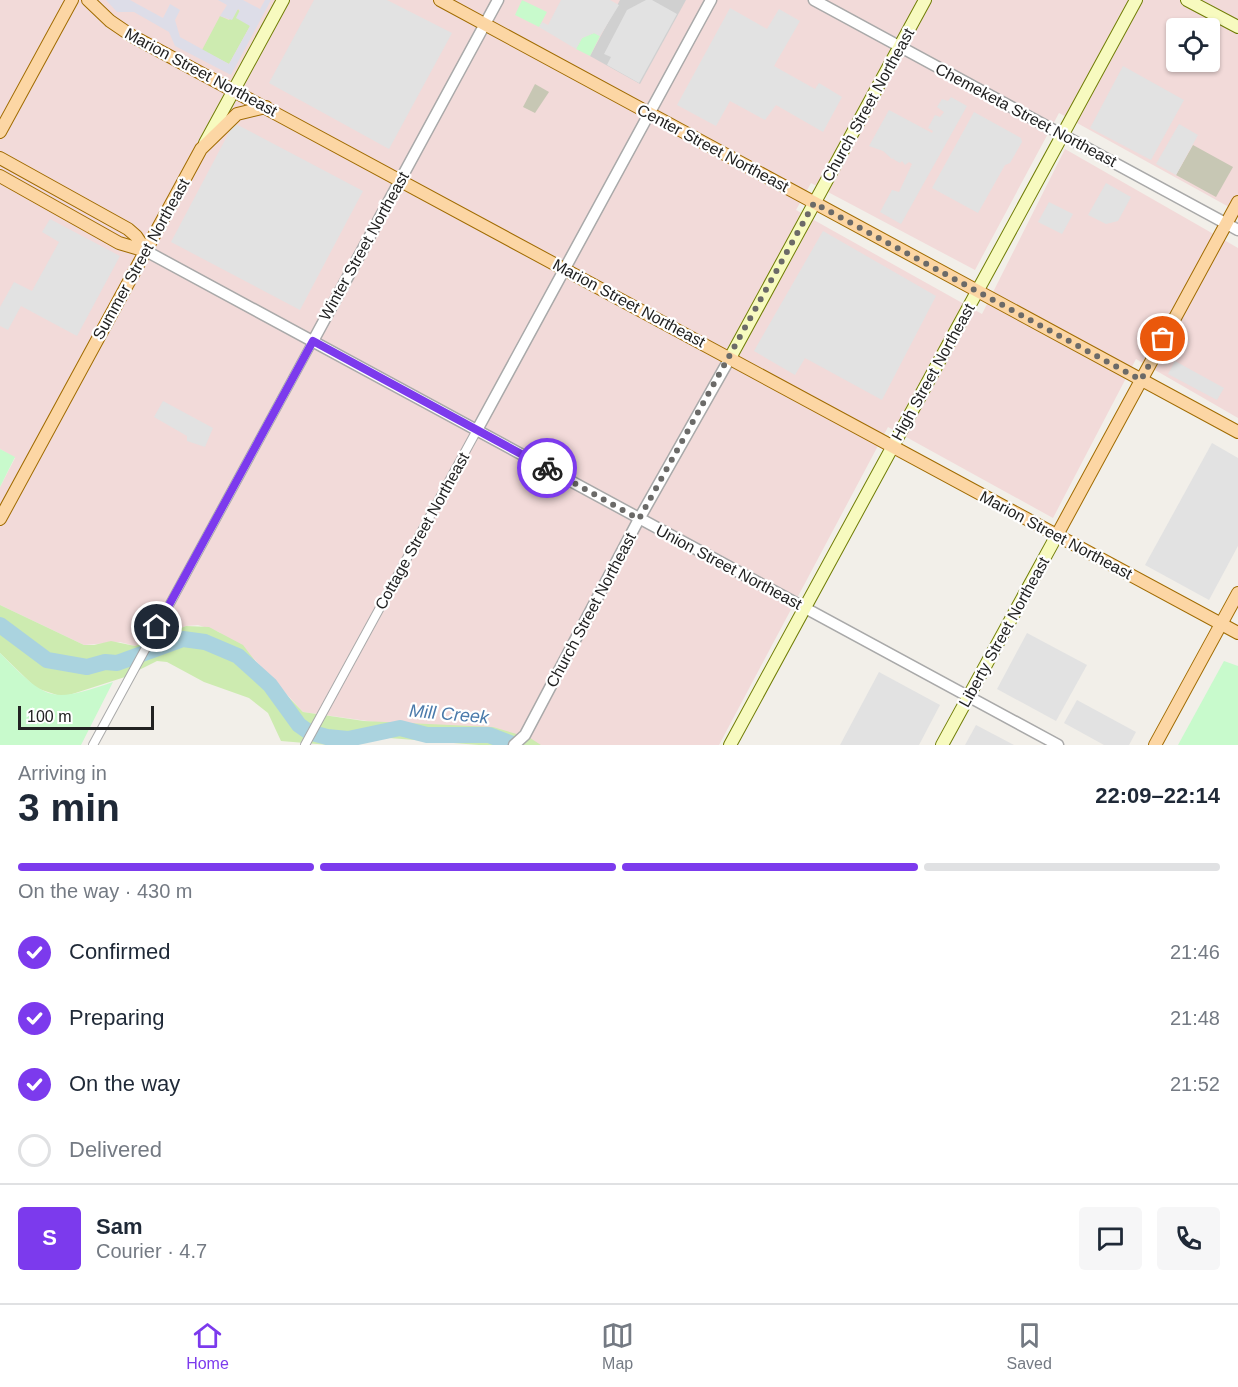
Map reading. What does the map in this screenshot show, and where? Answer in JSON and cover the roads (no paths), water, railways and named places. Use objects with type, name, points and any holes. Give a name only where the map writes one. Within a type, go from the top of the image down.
[{"type":"main road","points":[[0,132],[72,0]]},
{"type":"main road","name":"Marion Street Northeast","points":[[88,0],[110,21],[132,36],[401,179],[1238,633]]},
{"type":"main road","name":"Summer Street Northeast","points":[[0,519],[283,0]]},
{"type":"main road","name":"Center Street Northeast","points":[[440,0],[1238,432]]},
{"type":"main road","name":"Church Street Northeast","points":[[730,358],[925,0]]},
{"type":"main road","name":"High Street Northeast","points":[[730,745],[1136,0]]},
{"type":"main road","points":[[1188,0],[1238,27]]},
{"type":"main road","points":[[201,150],[237,114],[266,107]]},
{"type":"main road","name":"Union Street Northeast","points":[[0,158],[128,229],[146,251]]},
{"type":"main road","name":"Union Street Northeast","points":[[0,176],[119,243],[146,251]]},
{"type":"main road","points":[[22,189],[36,190],[62,204],[71,198]]},
{"type":"main road","name":"Liberty Street Northeast","points":[[942,745],[1238,202]]},
{"type":"main road","points":[[1155,745],[1238,593]]},
{"type":"street","name":"Winter Street Northeast","points":[[93,745],[498,0]]},
{"type":"street","name":"Cottage Street Northeast","points":[[305,745],[711,0]]},
{"type":"street","name":"Chemeketa Street Northeast","points":[[814,0],[1238,230]]},
{"type":"street","name":"Union Street Northeast","points":[[146,251],[1058,745]]},
{"type":"street","name":"Church Street Northeast","points":[[514,745],[525,735],[639,519],[730,358]]},
{"type":"waterway","name":"Mill Creek","points":[[0,625],[47,660],[87,667],[105,662],[117,663],[183,639],[205,642],[238,656],[270,685],[299,725],[309,732],[327,737],[348,739],[400,728],[427,735],[489,735],[515,745]]}]
